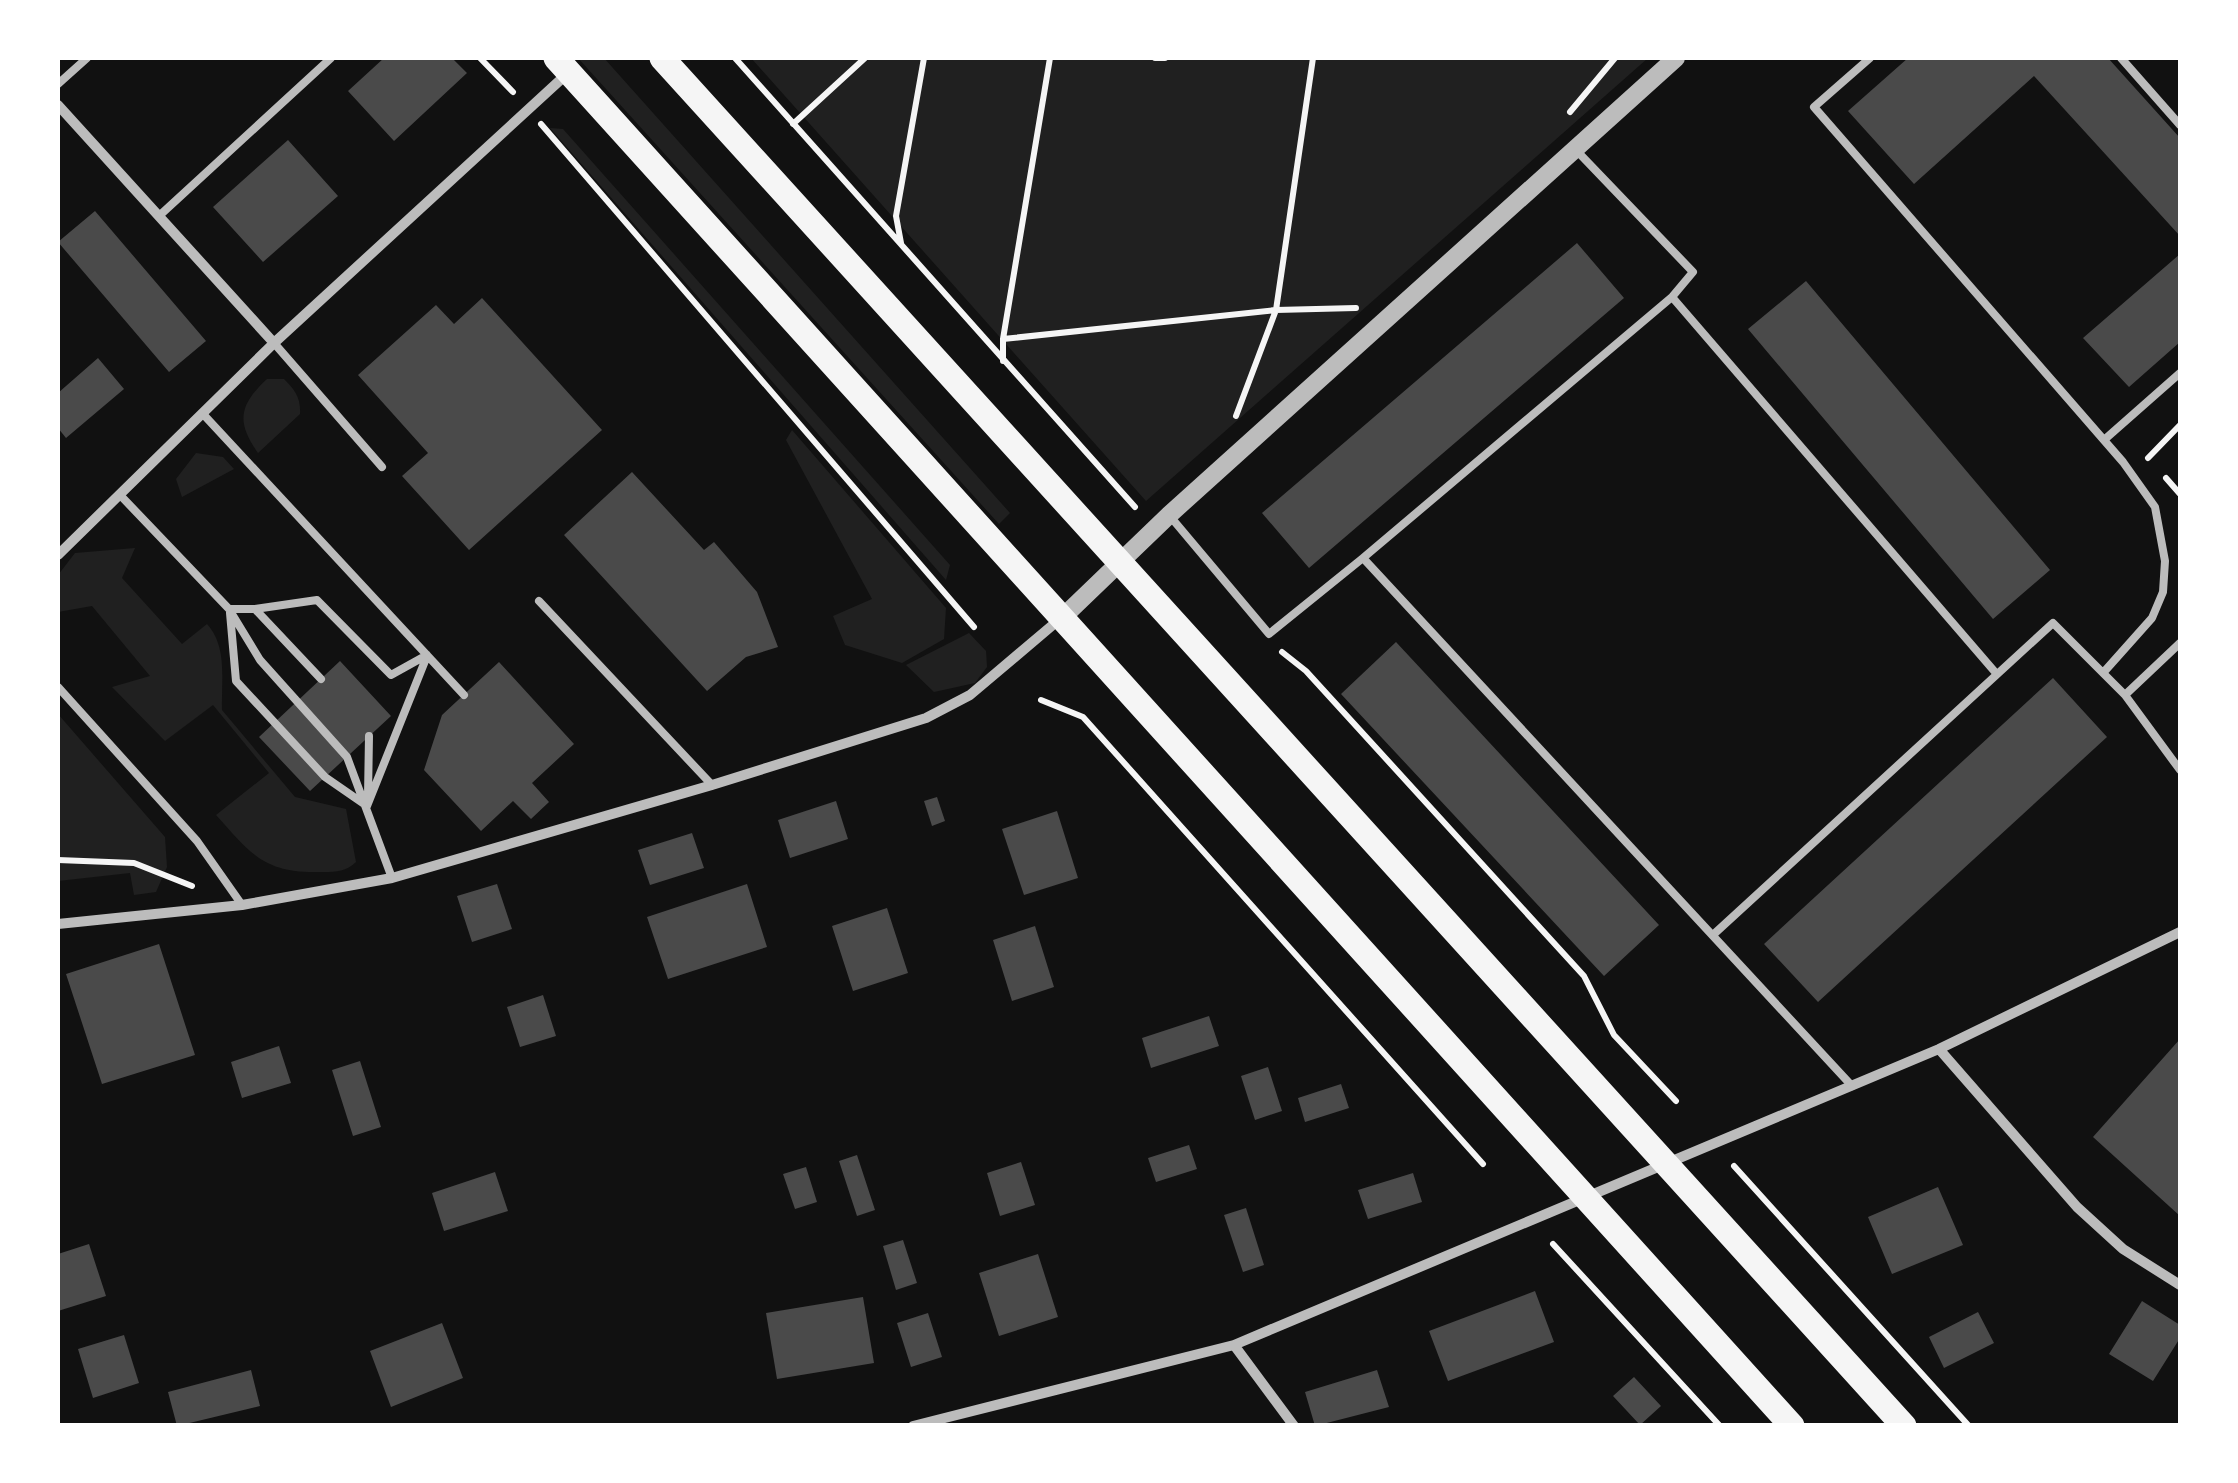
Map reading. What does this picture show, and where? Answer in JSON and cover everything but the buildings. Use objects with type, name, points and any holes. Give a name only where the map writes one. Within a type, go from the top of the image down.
[{"type":"main road","points":[[662,58],[1904,1426]]},
{"type":"main road","points":[[563,64],[1792,1426]]},
{"type":"street","points":[[58,924],[242,905],[392,878],[926,718],[970,695],[1063,616],[1169,515],[1676,58]]},
{"type":"street","points":[[58,556],[274,343],[528,110],[563,64]]},
{"type":"street","points":[[58,105],[274,343]]},
{"type":"street","points":[[913,1426],[1234,1345],[1939,1049],[2180,932]]},
{"type":"street","points":[[1939,1049],[2077,1207],[2123,1248],[2180,1284]]},
{"type":"street","points":[[1234,1345],[1294,1426]]},
{"type":"lane","points":[[58,84],[87,58]]},
{"type":"lane","points":[[159,216],[331,58]]},
{"type":"lane","points":[[1870,58],[1814,107],[2104,440],[2154,507],[2165,561],[2163,592],[2152,618],[2103,673]]},
{"type":"lane","points":[[2121,58],[2180,125]]},
{"type":"lane","points":[[1169,515],[1268,634],[1672,297],[1693,272],[1575,148]]},
{"type":"lane","points":[[1672,297],[1995,672]]},
{"type":"lane","points":[[274,343],[382,466]]},
{"type":"lane","points":[[2104,440],[2180,373]]},
{"type":"lane","points":[[202,414],[464,695]]},
{"type":"lane","points":[[122,496],[229,609],[260,660],[347,757],[392,878]]},
{"type":"lane","points":[[1363,558],[1852,1086]]},
{"type":"lane","points":[[229,609],[317,600],[390,675],[427,654]]},
{"type":"lane","points":[[539,602],[712,785]]},
{"type":"lane","points":[[229,609],[236,681],[326,777],[368,806]]},
{"type":"lane","points":[[254,609],[321,678]]},
{"type":"lane","points":[[1714,934],[1995,672],[2053,623],[2126,695],[2180,770]]},
{"type":"lane","points":[[2126,695],[2180,644]]},
{"type":"lane","points":[[368,806],[427,654]]},
{"type":"lane","points":[[58,688],[196,841],[242,905]]},
{"type":"lane","points":[[368,806],[369,736]]},
{"type":"path","points":[[480,58],[974,627]]},
{"type":"path","points":[[735,58],[1133,508]]},
{"type":"path","points":[[793,124],[865,58]]},
{"type":"path","points":[[902,247],[896,216],[924,58]]},
{"type":"path","points":[[1004,362],[1003,338],[1050,58]]},
{"type":"path","points":[[1155,58],[1164,58]]},
{"type":"path","points":[[1235,417],[1276,310],[1314,58]]},
{"type":"path","points":[[1003,338],[1276,310],[1356,308]]},
{"type":"path","points":[[2180,425],[2146,456],[2180,494]]},
{"type":"path","points":[[1279,650],[1306,671],[1584,976],[1614,1035],[1676,1101]]},
{"type":"path","points":[[1040,700],[1083,717],[1483,1164]]},
{"type":"path","points":[[58,860],[134,863],[242,905]]},
{"type":"path","points":[[1734,1166],[1969,1426]]},
{"type":"path","points":[[1553,1244],[1720,1426]]},
{"type":"shaded area","points":[[578,58],[604,58],[1010,513],[999,524]]},
{"type":"shaded area","points":[[751,58],[1648,58],[1146,501]]},
{"type":"shaded area","points":[[550,128],[563,129],[950,565],[946,580]]},
{"type":"shaded area","points":[[267,379],[284,379],[288,383],[298,399],[300,414],[258,453],[246,432],[244,414],[251,397]]},
{"type":"shaded area","points":[[792,430],[946,608],[944,639],[902,663],[845,645],[833,616],[872,599],[786,440]]},
{"type":"shaded area","points":[[196,453],[223,457],[234,469],[182,497],[176,479]]},
{"type":"shaded area","points":[[135,548],[122,578],[182,644],[207,624],[221,654],[222,710],[295,797],[346,809],[356,862],[352,866],[333,872],[284,869],[249,850],[216,815],[269,773],[213,705],[165,741],[112,687],[150,676],[92,606],[58,612],[58,575],[75,553]]},
{"type":"shaded area","points":[[969,633],[986,651],[987,667],[975,683],[934,692],[906,665]]},
{"type":"shaded area","points":[[58,714],[165,837],[167,867],[156,892],[134,895],[130,873],[58,881]]}]
